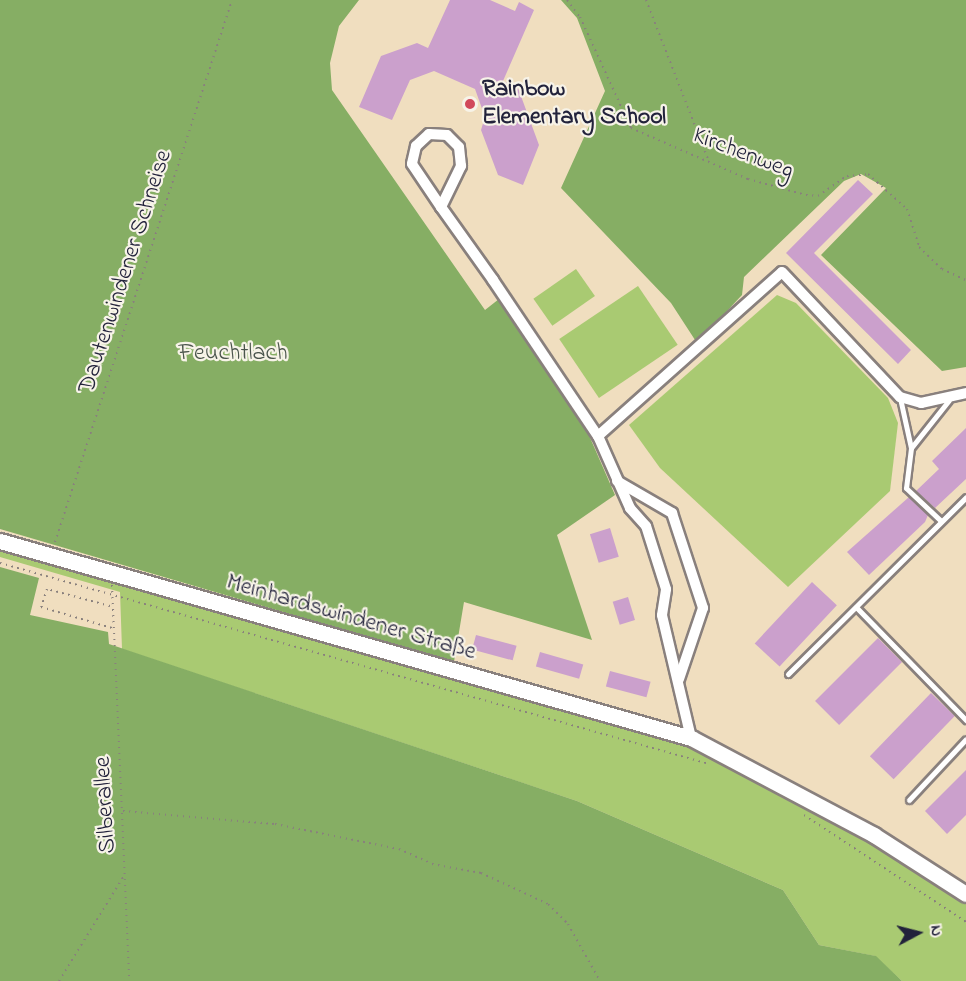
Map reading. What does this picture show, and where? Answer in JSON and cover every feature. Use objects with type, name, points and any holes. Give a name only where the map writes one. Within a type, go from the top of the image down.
[{"type":"street","points":[[441,207],[461,165],[459,147],[447,135],[429,134],[416,146],[412,164],[441,207],[598,436],[616,481],[646,526],[666,589],[662,615],[679,679],[691,738]]},
{"type":"street","points":[[598,436],[782,272],[900,397],[921,403],[949,400],[966,393]]},
{"type":"street","points":[[616,481],[672,513],[703,608],[679,679]]},
{"type":"street","name":"Meinhardswindener Straße","points":[[0,541],[691,738],[874,835],[966,894]]},
{"type":"lane","points":[[900,397],[911,448],[906,488],[941,521]]},
{"type":"lane","points":[[911,448],[949,400]]},
{"type":"lane","points":[[788,674],[966,496]]},
{"type":"lane","points":[[856,607],[966,720]]},
{"type":"lane","points":[[909,800],[966,739]]},
{"type":"path","name":"Dautenwindener Schneise","points":[[51,555],[232,0]]},
{"type":"path","name":"Kirchenweg","points":[[567,0],[580,17],[631,128],[708,159],[748,179],[806,195],[818,196],[858,172],[874,176],[907,209],[919,247],[942,269],[966,280]]},
{"type":"path","points":[[646,0],[708,159]]},
{"type":"path","points":[[0,563],[717,768]]},
{"type":"path","name":"Silberallee","points":[[114,574],[111,606],[123,811],[129,981]]},
{"type":"path","points":[[111,606],[47,589],[41,607],[112,628]]},
{"type":"path","points":[[123,811],[275,824],[399,849],[432,864],[481,873],[548,904],[568,924],[600,981]]},
{"type":"path","points":[[799,811],[966,922]]},
{"type":"path","points":[[59,981],[125,874]]},
{"type":"green space","name":"Feuchtlach","points":[[0,0],[359,0],[339,26],[330,63],[332,90],[485,310],[499,299],[588,433],[615,495],[557,535],[592,640],[464,602],[454,662],[0,529]]},
{"type":"green space","points":[[561,0],[966,0],[966,367],[942,371],[821,255],[886,188],[861,174],[844,181],[744,277],[742,295],[697,343],[671,303],[561,188],[605,91],[577,18]]},
{"type":"green space","points":[[576,269],[595,296],[552,326],[533,299]]},
{"type":"green space","points":[[638,286],[678,345],[599,398],[559,339]]},
{"type":"green space","points":[[777,295],[796,303],[888,398],[898,423],[890,491],[788,587],[660,468],[629,425]]},
{"type":"green space","points":[[0,548],[692,744],[875,839],[966,899],[966,981],[902,981],[875,956],[819,945],[783,890],[577,801],[122,649],[120,592],[0,557]]},
{"type":"green space","points":[[0,567],[39,578],[30,615],[108,632],[109,644],[577,801],[783,890],[819,945],[876,956],[902,981],[0,981]]},
{"type":"building","points":[[450,0],[490,0],[515,11],[519,2],[534,10],[503,81],[518,88],[539,145],[523,185],[498,175],[481,130],[485,117],[475,89],[434,71],[410,80],[392,120],[359,107],[381,56],[417,43],[428,48]]},
{"type":"building","points":[[858,180],[873,194],[814,253],[911,350],[898,364],[786,253]]},
{"type":"building","points":[[966,428],[966,479],[935,508],[916,491],[939,469],[932,461]]},
{"type":"building","points":[[909,497],[928,515],[925,522],[869,575],[847,552]]},
{"type":"building","points":[[610,528],[619,557],[599,563],[590,534]]},
{"type":"building","points":[[812,582],[837,605],[780,667],[755,643]]},
{"type":"building","points":[[628,597],[635,620],[620,625],[613,602]]},
{"type":"building","points":[[476,635],[517,646],[513,660],[472,649]]},
{"type":"building","points":[[878,638],[902,662],[839,725],[815,701]]},
{"type":"building","points":[[540,652],[583,664],[579,679],[536,666]]},
{"type":"building","points":[[610,671],[651,682],[646,697],[606,686]]},
{"type":"building","points":[[931,693],[955,716],[894,779],[870,756]]},
{"type":"building","points":[[966,770],[966,815],[947,834],[925,811]]},
{"type":"place","name":"Rainbow Elementary School","points":[[470,104]]}]
